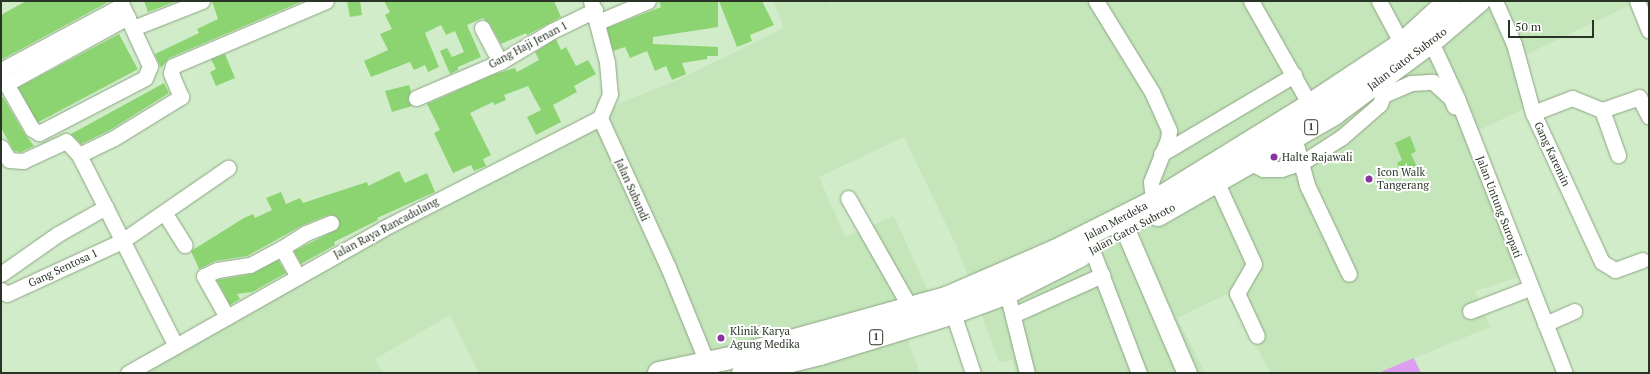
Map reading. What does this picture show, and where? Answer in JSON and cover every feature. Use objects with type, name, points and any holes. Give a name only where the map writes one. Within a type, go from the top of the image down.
[{"type":"highway","name":"Jalan Merdeka","points":[[713,367],[810,336],[910,307],[1004,284],[1124,225],[1153,202],[1310,105],[1402,44],[1449,1]]},
{"type":"highway","name":"Jalan Gatot Subroto","points":[[743,373],[820,354],[953,313],[1004,284],[1092,250],[1124,225],[1217,183],[1382,87],[1479,1]]},
{"type":"highway","name":"1","points":[[659,373],[713,367]]},
{"type":"main road","name":"Jalan Merdeka","points":[[1124,225],[1186,373]]},
{"type":"street","points":[[126,13],[150,66],[145,78],[43,132],[32,129],[3,76],[126,13],[202,1]]},
{"type":"street","name":"Gang Haji Jenan 1","points":[[416,98],[500,62],[552,31],[595,11],[648,1]]},
{"type":"street","points":[[1096,1],[1152,92],[1166,120],[1169,130],[1168,139],[1151,182],[1153,202]]},
{"type":"street","points":[[1251,1],[1310,105]]},
{"type":"street","points":[[1380,1],[1402,44]]},
{"type":"street","name":"Gang Karemin","points":[[1495,1],[1514,44],[1533,113],[1602,262],[1615,270],[1642,260]]},
{"type":"street","points":[[1637,1],[1649,31]]},
{"type":"street","points":[[78,155],[114,138],[181,97],[172,73],[173,66],[320,2]]},
{"type":"street","points":[[595,11],[607,62],[610,94],[600,118]]},
{"type":"street","points":[[482,28],[500,62]]},
{"type":"street","name":"Jalan Untung Suropati","points":[[1431,42],[1457,98],[1530,288],[1565,373]]},
{"type":"street","points":[[1161,154],[1294,75]]},
{"type":"street","points":[[1251,163],[1263,169],[1281,169],[1303,162],[1342,137],[1380,104],[1382,87],[1433,82],[1451,98],[1498,223]]},
{"type":"street","points":[[1533,113],[1572,98],[1602,110],[1638,97],[1649,117]]},
{"type":"street","points":[[1602,110],[1618,155]]},
{"type":"street","name":"Jalan Raya Rancadulang","points":[[128,373],[384,228],[600,118]]},
{"type":"street","name":"Jalan Subandi","points":[[600,118],[713,367]]},
{"type":"street","points":[[1294,137],[1303,162],[1307,185],[1349,274]]},
{"type":"street","points":[[1,147],[9,160],[23,160],[66,141],[78,155],[106,207],[122,241],[140,271],[176,346]]},
{"type":"street","name":"Gang Sentosa 1","points":[[3,292],[122,241],[228,168]]},
{"type":"street","points":[[1217,183],[1254,264],[1237,293],[1257,336]]},
{"type":"street","points":[[848,198],[910,307]]},
{"type":"street","points":[[1,274],[58,234],[106,207]]},
{"type":"street","points":[[164,212],[185,245]]},
{"type":"street","points":[[227,317],[204,276],[217,270],[250,265],[306,233],[331,223]]},
{"type":"street","points":[[282,248],[298,277]]},
{"type":"street","points":[[1092,250],[1140,373]]},
{"type":"street","points":[[1013,314],[1102,275]]},
{"type":"street","points":[[1004,284],[1013,314],[1027,373]]},
{"type":"street","points":[[1470,311],[1530,288]]},
{"type":"street","points":[[1545,324],[1574,311]]},
{"type":"street","points":[[953,313],[973,373]]},
{"type":"shaded area","points":[[773,1],[828,1],[830,4],[835,1],[1649,1],[1649,37],[1636,2],[1521,57],[1532,105],[1471,134],[1532,273],[1475,291],[1490,327],[1378,373],[1271,373],[1227,294],[1177,318],[1205,373],[1016,373],[1012,360],[999,362],[957,247],[904,137],[819,177],[845,237],[894,216],[944,327],[907,338],[920,373],[479,373],[450,315],[375,359],[383,373],[134,373],[616,105],[680,79],[784,28]]},
{"type":"shaded area","points":[[1414,358],[1421,373],[1378,373]]},
{"type":"building","points":[[26,1],[110,1],[1,60],[1,15]]},
{"type":"building","points":[[144,1],[177,1],[148,12]]},
{"type":"building","points":[[212,1],[303,1],[169,58],[161,68],[155,54],[199,33],[197,29],[218,19]]},
{"type":"building","points":[[347,1],[360,1],[362,15],[350,17]]},
{"type":"building","points":[[384,1],[554,1],[561,17],[527,35],[526,33],[501,44],[490,24],[483,18],[467,25],[481,57],[458,67],[458,70],[450,74],[440,51],[447,48],[452,57],[464,52],[455,31],[446,35],[441,25],[425,33],[439,67],[428,72],[425,65],[414,70],[410,62],[371,77],[364,61],[388,50],[380,34],[392,29],[385,15],[390,12]]},
{"type":"building","points":[[659,1],[718,1],[718,27],[653,37],[653,44],[718,47],[718,56],[707,56],[707,59],[682,63],[686,74],[672,80],[666,66],[655,71],[647,51],[630,58],[625,47],[613,51],[607,28],[661,7]]},
{"type":"building","points":[[719,1],[762,1],[774,25],[750,35],[752,41],[737,47]]},
{"type":"building","points":[[119,34],[138,69],[37,123],[18,88]]},
{"type":"building","points":[[556,39],[561,50],[566,47],[576,66],[588,60],[596,74],[574,86],[577,92],[553,105],[561,122],[536,135],[527,117],[541,110],[528,86],[504,95],[506,100],[494,105],[493,102],[470,113],[491,155],[483,159],[486,166],[474,171],[471,165],[453,173],[434,133],[440,130],[427,104],[495,74],[515,68],[517,72],[539,60],[535,52]]},
{"type":"building","points":[[225,54],[235,78],[216,86],[210,72],[216,69],[211,59]]},
{"type":"building","points":[[164,83],[169,93],[110,130],[81,144],[71,134]]},
{"type":"building","points":[[409,85],[411,91],[408,101],[412,106],[392,112],[385,91]]},
{"type":"building","points":[[3,97],[24,133],[34,146],[21,152],[14,151],[1,128],[1,98]]},
{"type":"building","points":[[1410,136],[1416,151],[1411,154],[1417,167],[1402,174],[1397,163],[1402,160],[1395,143]]},
{"type":"building","points":[[399,171],[405,183],[427,173],[435,192],[377,218],[378,220],[334,242],[335,245],[301,264],[294,251],[338,229],[340,224],[336,216],[328,215],[303,225],[247,256],[215,261],[199,269],[191,251],[244,218],[253,214],[255,218],[272,210],[266,198],[281,192],[286,204],[300,198],[303,203],[367,182],[368,186]]},
{"type":"building","points":[[278,260],[286,273],[252,292],[237,294],[240,299],[230,305],[217,280],[252,274]]},
{"type":"place","name":"Halte Rajawali","points":[[1274,157]]},
{"type":"place","name":"Icon Walk Tangerang","points":[[1369,179]]},
{"type":"place","name":"Klinik Karya Agung Medika","points":[[721,338]]}]
